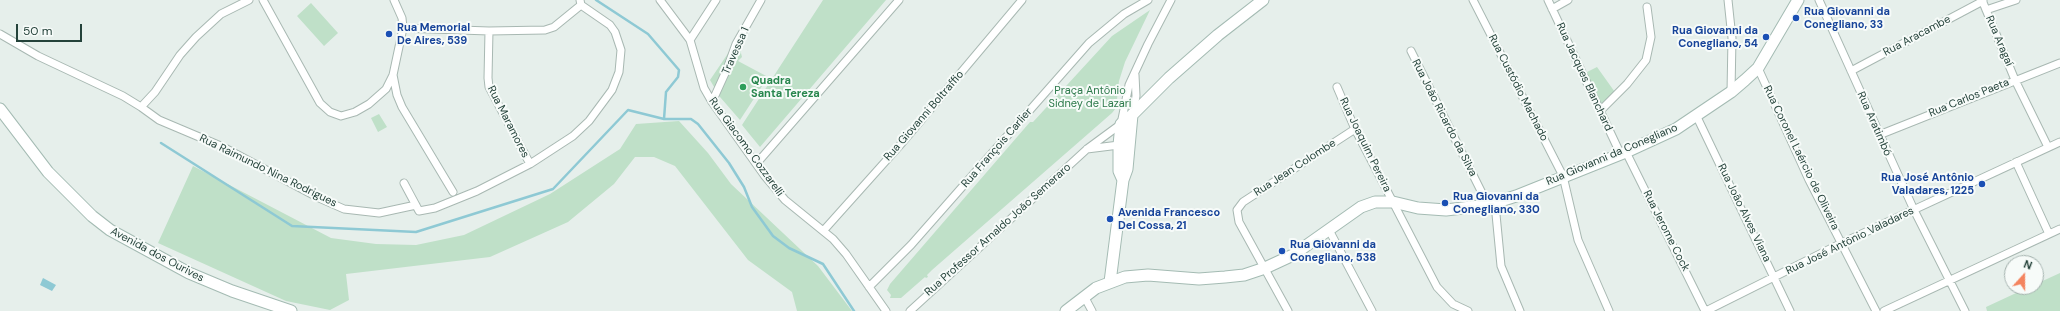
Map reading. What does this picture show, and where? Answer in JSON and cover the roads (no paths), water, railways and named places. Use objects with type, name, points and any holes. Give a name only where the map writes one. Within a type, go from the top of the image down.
[{"type":"main road","name":"Rua Professor Arnaldo João Semeraro","points":[[1121,124],[1169,78],[1218,35],[1263,0]]},
{"type":"main road","name":"Rua Giovanni da Conegliano","points":[[1066,311],[1084,296],[1125,276],[1148,275],[1199,279],[1244,275],[1265,268],[1293,255],[1361,207],[1375,202],[1393,202],[1418,208],[1446,210],[1491,204],[1623,153],[1676,129],[1731,92],[1758,68],[1798,0]]},
{"type":"main road","name":"Avenida dos Ourives","points":[[0,109],[48,172],[92,216],[110,230],[189,273],[232,291],[291,311]]},
{"type":"main road","points":[[1110,282],[1123,180],[1127,169],[1132,115]]},
{"type":"main road","points":[[1121,124],[1118,145],[1119,171],[1123,180]]},
{"type":"street","points":[[142,107],[155,92],[180,55],[196,37],[221,14],[249,0]]},
{"type":"street","points":[[263,0],[309,87],[320,103],[330,112],[341,116],[355,112],[369,104],[386,89],[393,75],[403,28],[402,18],[394,0]]},
{"type":"street","name":"Rua Giacomo Cozzarelli","points":[[660,0],[690,40],[696,55],[704,88],[712,102],[756,163],[785,200],[824,230],[846,254],[886,311]]},
{"type":"street","points":[[690,40],[716,0]]},
{"type":"street","name":"Travessa 1","points":[[712,102],[728,69],[736,44],[761,0]]},
{"type":"street","points":[[756,163],[899,0]]},
{"type":"street","name":"Rua Giovanni Boltraffio","points":[[824,230],[906,138],[1022,0]]},
{"type":"street","name":"Rua François Carlier","points":[[869,287],[911,245],[1089,43],[1124,14],[1148,0]]},
{"type":"street","points":[[1121,124],[1126,95],[1134,73],[1171,0]]},
{"type":"street","name":"Rua Custódio Machado","points":[[1473,0],[1563,176],[1578,240],[1609,311]]},
{"type":"street","name":"Rua Jacques Blanchard","points":[[1548,0],[1623,153]]},
{"type":"street","points":[[1552,9],[1568,0]]},
{"type":"street","points":[[1728,0],[1732,38],[1731,92]]},
{"type":"street","name":"Rua Aratimbó","points":[[1819,0],[1914,210],[1951,280],[1965,311]]},
{"type":"street","name":"Rua Aracambe","points":[[1851,71],[1982,0]]},
{"type":"street","name":"Rua Aragaí","points":[[1982,0],[2016,80],[2048,147]]},
{"type":"street","points":[[1986,10],[2016,0]]},
{"type":"street","points":[[403,28],[489,31],[536,30],[554,27],[580,2],[610,25],[615,32],[621,50],[619,72],[612,90],[589,121],[573,136],[530,164],[477,191],[435,208],[419,211],[404,183]]},
{"type":"street","points":[[1601,110],[1622,90],[1646,60],[1651,37],[1647,7]]},
{"type":"street","name":"Rua Maramores","points":[[489,31],[489,87],[530,164]]},
{"type":"street","name":"Rua Raimundo Nina Rodrigues","points":[[0,34],[38,56],[142,107],[159,120],[223,147],[319,198],[344,209],[379,213],[416,205]]},
{"type":"street","name":"Rua João Ricardo da Silva","points":[[1411,51],[1491,204]]},
{"type":"street","name":"Rua Carlos Paeta","points":[[1879,135],[2060,63]]},
{"type":"street","name":"Rua Coronel Laércio de Oliveira","points":[[1758,68],[1809,180],[1876,311]]},
{"type":"street","points":[[1132,115],[1136,96],[1134,73]]},
{"type":"street","points":[[393,75],[397,95],[402,108],[453,192]]},
{"type":"street","name":"Rua Joaquim Pereira","points":[[1337,87],[1355,129],[1393,202]]},
{"type":"street","name":"Rua João Alves Viana","points":[[1696,115],[1790,311]]},
{"type":"street","name":"Rua Professor Arnaldo João Semeraro","points":[[910,311],[1087,149],[1121,124]]},
{"type":"street","name":"Rua Jean Colombe","points":[[1265,268],[1239,222],[1237,210],[1243,202],[1355,129]]},
{"type":"street","points":[[1087,149],[1118,145],[1129,139]]},
{"type":"street","name":"Rua José Antônio Valadares","points":[[1706,311],[1842,243],[2060,142]]},
{"type":"street","name":"Rua Jerome Cock","points":[[1623,153],[1706,311]]},
{"type":"street","points":[[2016,162],[2049,234]]},
{"type":"street","points":[[1393,202],[1436,287],[1453,304],[1468,311]]},
{"type":"street","points":[[1491,204],[1501,266],[1520,311]]},
{"type":"street","points":[[1884,311],[2060,229]]},
{"type":"street","points":[[1329,230],[1372,311]]},
{"type":"street","points":[[1265,268],[1288,311]]},
{"type":"street","points":[[1084,296],[1092,311]]},
{"type":"water","points":[[43,278],[56,285],[52,291],[40,285]]},
{"type":"waterway","points":[[596,0],[648,34],[679,70],[678,77],[666,92],[664,119],[691,119],[698,124],[729,163],[744,187],[752,207],[773,236],[789,248],[823,264],[854,311]]},
{"type":"waterway","points":[[161,143],[292,226],[416,232],[553,189],[628,110],[664,119]]},
{"type":"place","name":"Rua Giovanni da Conegliano, 33","points":[[1796,18]]},
{"type":"place","name":"Rua Memorial De Aires, 539","points":[[389,34]]},
{"type":"place","name":"Rua Giovanni da Conegliano, 54","points":[[1766,37]]},
{"type":"place","name":"Quadra Santa Tereza","points":[[743,87]]},
{"type":"place","name":"Rua José Antônio Valadares, 1225","points":[[1982,184]]},
{"type":"place","name":"Rua Giovanni da Conegliano, 330","points":[[1445,203]]},
{"type":"place","name":"Avenida Francesco Del Cossa, 21","points":[[1110,219]]},
{"type":"place","name":"Rua Giovanni da Conegliano, 538","points":[[1282,251]]},
{"type":"park label","name":"Praça Antônio Sidney de Lazari","points":[[1090,97]]}]
